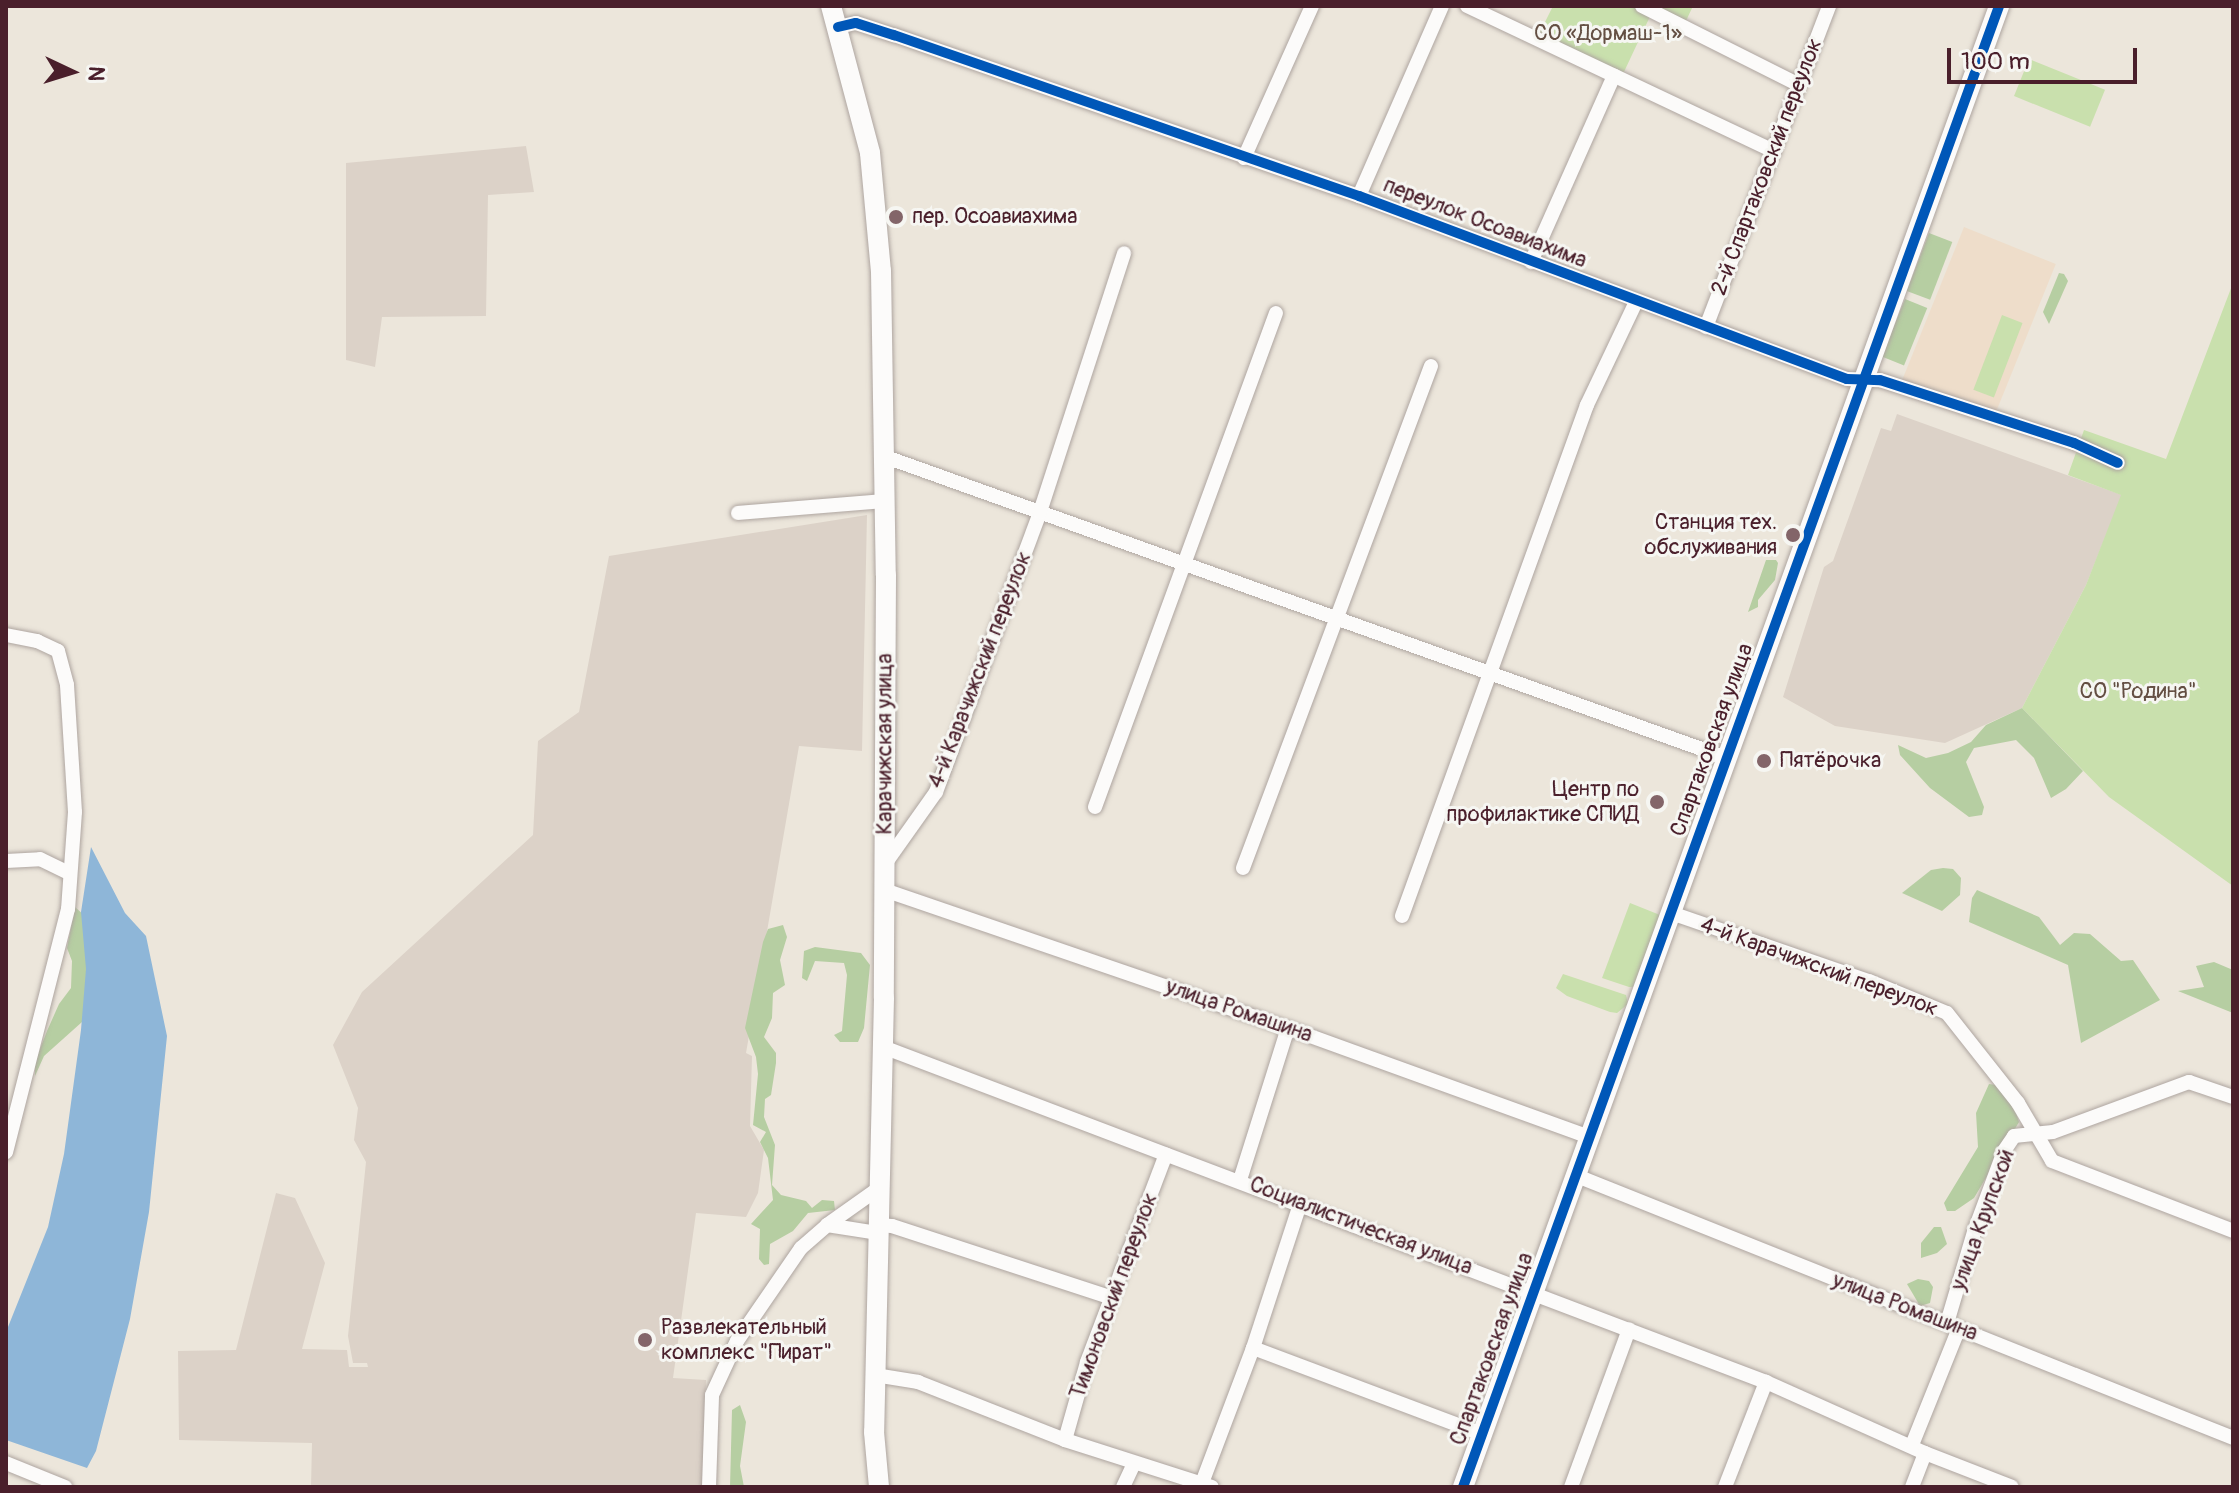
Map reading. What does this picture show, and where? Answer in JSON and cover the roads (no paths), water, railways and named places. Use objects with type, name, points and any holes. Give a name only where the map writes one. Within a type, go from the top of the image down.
[{"type":"street","name":"Карачижская улица","points":[[831,6],[870,153],[878,212],[884,501],[885,864],[875,1375],[879,1487]]},
{"type":"street","points":[[1244,158],[1312,6]]},
{"type":"street","points":[[1359,196],[1442,6]]},
{"type":"street","points":[[1467,6],[1774,151]]},
{"type":"street","points":[[1642,6],[1799,85]]},
{"type":"street","name":"2-й Спартаковский переулок","points":[[1706,327],[1829,6]]},
{"type":"street","name":"Спартаковская улица","points":[[1463,1487],[1592,1138],[1999,6]]},
{"type":"street","name":"переулок Осоавиахима","points":[[838,27],[856,23],[894,35],[1359,196],[1847,379],[1880,380],[2074,443],[2118,463]]},
{"type":"street","points":[[1531,262],[1614,76]]},
{"type":"street","name":"4-й Карачижский переулок","points":[[885,864],[936,792],[1040,512],[1124,253]]},
{"type":"street","points":[[1402,916],[1492,676],[1587,405],[1636,302]]},
{"type":"street","points":[[1095,807],[1276,313]]},
{"type":"street","points":[[1243,868],[1431,366]]},
{"type":"street","points":[[883,456],[1727,758]]},
{"type":"street","points":[[738,513],[884,501]]},
{"type":"street","points":[[6,635],[58,651],[67,685],[75,812],[68,909],[6,1152]]},
{"type":"street","points":[[6,861],[40,859],[69,873]]},
{"type":"street","name":"улица Ромашина","points":[[884,890],[1288,1028],[1592,1138]]},
{"type":"street","name":"4-й Карачижский переулок","points":[[1671,913],[1869,981],[1947,1013],[2018,1103],[2052,1161],[2233,1231]]},
{"type":"street","points":[[1240,1180],[1288,1028]]},
{"type":"street","name":"Социалистическая улица","points":[[883,1047],[1766,1382],[2012,1487]]},
{"type":"street","points":[[2034,1132],[2053,1132],[2189,1082],[2233,1097]]},
{"type":"street","name":"улица Крупской","points":[[1912,1487],[1974,1232],[2004,1151],[2014,1136],[2034,1132]]},
{"type":"street","name":"Тимоновский переулок","points":[[1065,1440],[1087,1362],[1166,1154]]},
{"type":"street","name":"улица Ромашина","points":[[1577,1176],[2233,1438]]},
{"type":"street","points":[[709,1487],[712,1395],[737,1341],[801,1248],[879,1188]]},
{"type":"street","points":[[875,1375],[918,1382],[1065,1440],[1207,1485],[1300,1204]]},
{"type":"street","points":[[827,1225],[878,1229],[892,1226],[1112,1298]]},
{"type":"street","points":[[1571,1487],[1629,1329]]},
{"type":"street","points":[[1253,1348],[1482,1434]]},
{"type":"street","points":[[1725,1487],[1766,1382]]},
{"type":"street","points":[[6,1463],[65,1487]]},
{"type":"street","points":[[1123,1487],[1134,1463]]},
{"type":"water","points":[[91,847],[125,913],[146,936],[167,1036],[149,1212],[130,1319],[96,1451],[87,1468],[6,1440],[6,1332],[48,1227],[64,1154],[81,1030],[86,969],[81,912]]},
{"type":"place","name":"пер. Осоавиахима","points":[[896,217]]},
{"type":"place","name":"Станция тех. обслуживания","points":[[1793,535]]},
{"type":"place","name":"Пятёрочка","points":[[1764,761]]},
{"type":"place","name":"Центр по профилактике СПИД","points":[[1657,802]]},
{"type":"place","name":"Развлекательный комплекс \"Пират\"","points":[[645,1340]]},
{"type":"park label","name":"СО «Дормаш-1»","points":[[1608,34]]},
{"type":"park label","name":"СО \"Родина\"","points":[[2138,692]]}]
